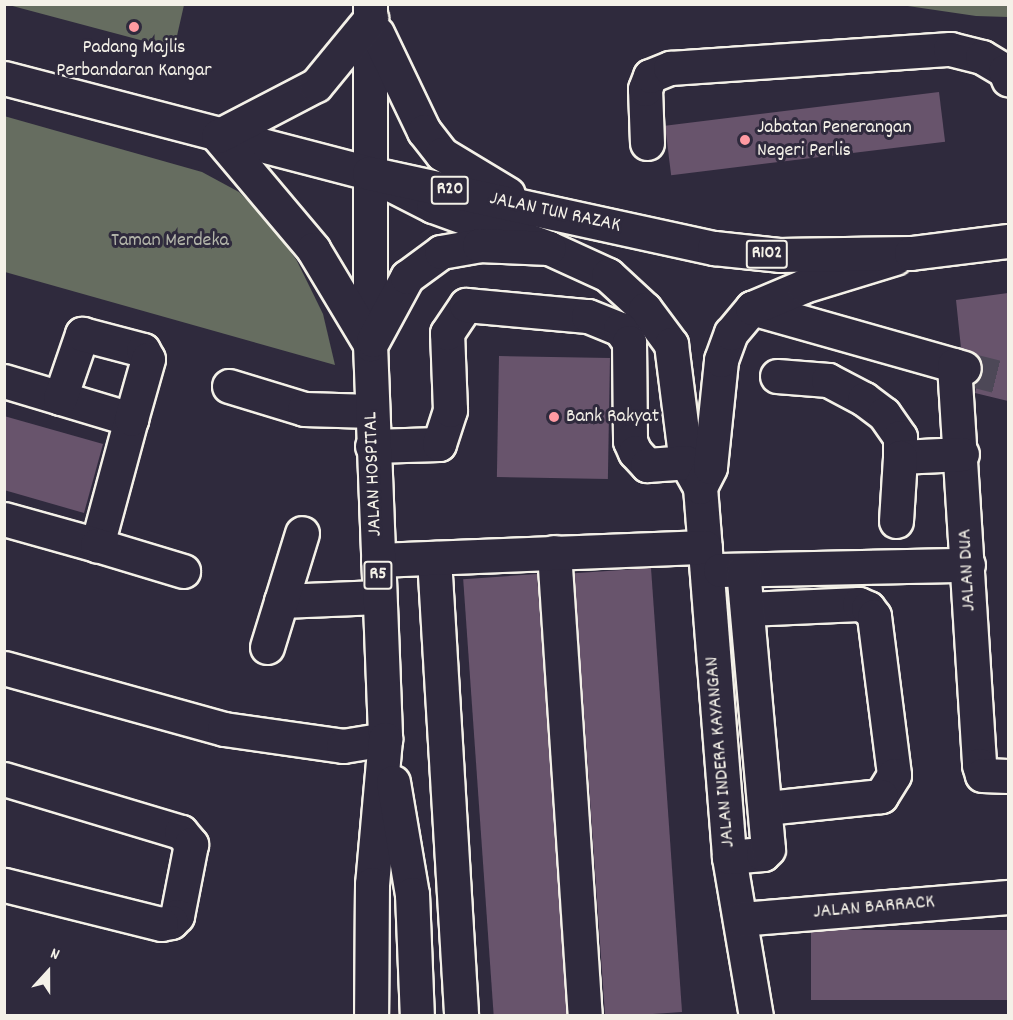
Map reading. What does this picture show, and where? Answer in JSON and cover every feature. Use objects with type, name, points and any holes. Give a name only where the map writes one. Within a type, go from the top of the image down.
[{"type":"main road","points":[[370,344],[313,249],[218,136],[316,85],[371,11]]},
{"type":"main road","points":[[371,11],[397,82],[442,154],[530,207]]},
{"type":"main road","name":"JALAN HOSPITAL","points":[[371,11],[370,344],[372,446],[385,739],[372,884],[371,1016]]},
{"type":"main road","points":[[647,144],[645,89],[650,76],[670,68],[950,49],[982,57],[1005,70],[1008,79]]},
{"type":"main road","name":"JALAN TUN RAZAK","points":[[4,78],[218,136],[369,173],[714,249],[779,255],[911,253],[1008,241]]},
{"type":"main road","name":"JALAN INDERA KAYANGAN","points":[[369,173],[433,206],[549,248],[608,275],[645,309],[671,344],[705,559],[729,857],[756,1016]]},
{"type":"main road","points":[[370,344],[407,277],[441,252],[479,245],[549,248]]},
{"type":"main road","points":[[372,446],[440,444],[450,410],[447,333],[466,305],[588,316],[620,329],[629,342],[630,441],[635,452],[647,465],[693,474],[710,467],[720,360],[731,333],[752,308],[804,286],[911,253]]},
{"type":"main road","name":"JALAN DUA","points":[[752,308],[959,366],[968,565],[995,776]]},
{"type":"main road","points":[[60,398],[82,334],[143,350],[148,359],[97,545]]},
{"type":"main road","points":[[777,376],[828,380],[864,399],[884,414],[900,437],[896,520]]},
{"type":"main road","points":[[4,381],[131,419]]},
{"type":"main road","points":[[229,386],[304,409],[372,411]]},
{"type":"main road","points":[[900,457],[962,454]]},
{"type":"main road","points":[[4,519],[183,571]]},
{"type":"main road","points":[[267,646],[302,533]]},
{"type":"main road","points":[[378,560],[554,552],[705,559],[743,570],[968,565]]},
{"type":"main road","points":[[554,552],[585,1016]]},
{"type":"main road","points":[[434,558],[461,1016]]},
{"type":"main road","points":[[729,857],[763,854],[768,849],[743,570]]},
{"type":"main road","points":[[281,601],[379,597]]},
{"type":"main road","points":[[747,609],[858,604],[868,608],[874,616],[894,775],[880,796],[766,807]]},
{"type":"main road","points":[[4,668],[224,729],[343,746],[385,739]]},
{"type":"main road","name":"R5","points":[[385,739],[412,894],[417,1016]]},
{"type":"main road","points":[[4,779],[181,832],[191,844],[177,916],[171,922],[160,924],[4,885]]},
{"type":"main road","name":"JALAN BARRACK","points":[[740,919],[1008,897]]},
{"type":"green space","name":"Padang Majlis Perbandaran Kangar","points":[[5,4],[184,4],[184,5],[174,49]]},
{"type":"green space","points":[[901,5],[1008,5],[1008,17],[976,16]]},
{"type":"green space","name":"Taman Merdeka","points":[[4,116],[202,172],[239,192],[272,225],[297,261],[323,314],[335,365],[5,272]]},
{"type":"building","points":[[939,92],[945,142],[671,175],[665,126]]},
{"type":"building","points":[[1008,293],[1008,401],[975,393],[982,364],[977,355],[961,348],[956,300]]},
{"type":"building","name":"Bank Rakyat","points":[[499,356],[610,358],[608,479],[497,477]]},
{"type":"building","points":[[4,416],[103,444],[84,513],[4,490]]},
{"type":"building","points":[[651,568],[682,1012],[605,1016],[574,573]]},
{"type":"building","points":[[537,574],[568,1016],[494,1016],[463,579]]},
{"type":"building","points":[[811,930],[1008,930],[1008,1000],[811,1000]]},
{"type":"tunnel","points":[[964,368],[1008,379]]},
{"type":"place","name":"Padang Majlis Perbandaran Kangar","points":[[134,27]]},
{"type":"place","name":"Jabatan Penerangan Negeri Perlis","points":[[745,140]]},
{"type":"place","name":"Bank Rakyat","points":[[554,417]]}]
